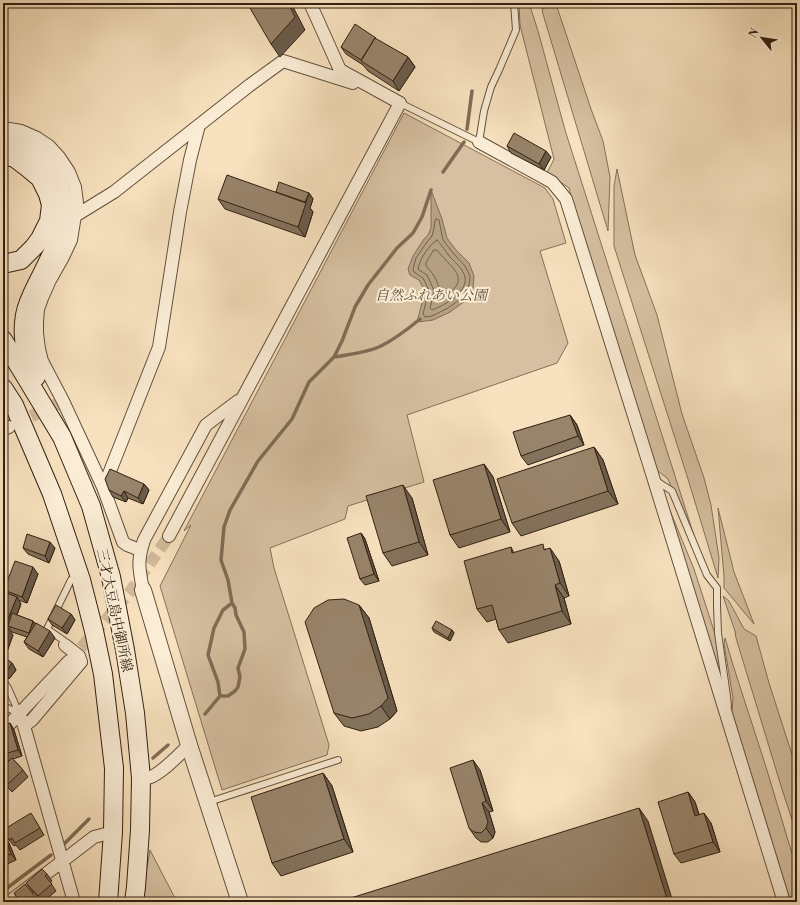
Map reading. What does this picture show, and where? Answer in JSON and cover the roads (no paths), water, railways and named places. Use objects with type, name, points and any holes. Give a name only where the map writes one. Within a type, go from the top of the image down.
[{"type":"main road","points":[[3,142],[25,148],[40,156],[53,172],[60,186],[64,205],[62,225],[57,241],[29,300],[23,330],[30,365],[62,437]]},
{"type":"main road","points":[[3,155],[15,158],[40,178],[48,194],[51,205],[49,221],[34,247],[21,260],[3,264]]},
{"type":"main road","name":"三才大豆島中御所線","points":[[3,340],[62,437],[91,506],[111,577],[135,712],[141,778],[140,830],[134,902]]},
{"type":"main road","name":"三才大豆島中御所線","points":[[3,388],[14,405],[52,494],[81,580],[99,652],[114,768],[113,832],[108,902]]},
{"type":"main road","points":[[3,405],[31,446]]},
{"type":"street","points":[[169,536],[400,103],[340,70],[310,3]]},
{"type":"street","points":[[76,216],[114,192],[250,85],[283,61],[380,92]]},
{"type":"street","points":[[103,487],[159,346],[180,212],[190,160],[199,125]]},
{"type":"street","points":[[3,128],[21,131],[37,138],[49,146],[59,157],[69,172],[75,187],[77,203],[71,240],[42,298],[38,309],[36,333],[42,362],[60,402],[103,487],[123,542],[127,546],[140,550]]},
{"type":"street","points":[[479,142],[552,182],[566,199],[784,902]]},
{"type":"street","points":[[240,902],[189,745],[143,590],[139,559],[140,550],[144,540],[206,426],[242,397]]},
{"type":"street","points":[[24,726],[32,720],[81,662],[79,656],[65,645]]},
{"type":"street","points":[[3,731],[69,661]]},
{"type":"street","points":[[19,713],[74,902]]},
{"type":"street","points":[[141,778],[148,778],[155,775],[189,745]]},
{"type":"street","points":[[9,902],[94,837],[113,832]]},
{"type":"lane","points":[[400,103],[479,142],[490,87],[516,30],[514,3]]},
{"type":"lane","points":[[654,480],[672,490],[707,576],[717,588],[718,633],[728,696],[728,719]]},
{"type":"lane","points":[[65,645],[63,640],[47,629],[71,580]]},
{"type":"lane","points":[[3,681],[8,688],[19,713]]},
{"type":"lane","points":[[3,706],[19,713]]},
{"type":"lane","points":[[208,802],[338,760]]},
{"type":"water","points":[[431,190],[442,219],[447,238],[469,263],[474,276],[473,288],[465,301],[450,312],[433,320],[417,322],[425,291],[419,280],[410,275],[408,269],[413,256],[428,235],[431,228]]},
{"type":"waterway","points":[[467,129],[472,91]]},
{"type":"waterway","points":[[443,172],[464,142]]},
{"type":"waterway","points":[[205,714],[220,696],[218,682],[208,655],[214,628],[223,610],[232,603],[228,580],[221,560],[224,527],[230,510],[258,461],[292,419],[309,382],[334,357],[355,307],[368,285],[397,248],[413,233],[422,217],[431,190]]},
{"type":"waterway","points":[[334,357],[365,352],[381,346],[401,334],[420,319]]},
{"type":"waterway","points":[[220,696],[228,696],[238,687],[240,677],[238,668],[245,649],[244,632],[232,603]]},
{"type":"waterway","points":[[153,758],[168,745]]},
{"type":"waterway","points":[[62,846],[89,819]]},
{"type":"waterway","points":[[3,891],[51,855]]},
{"type":"tunnel","points":[[15,424],[57,404]]},
{"type":"tunnel","points":[[69,661],[130,592],[169,536]]},
{"type":"park label","name":"自然ふれあい公園","points":[[431,295]]}]
